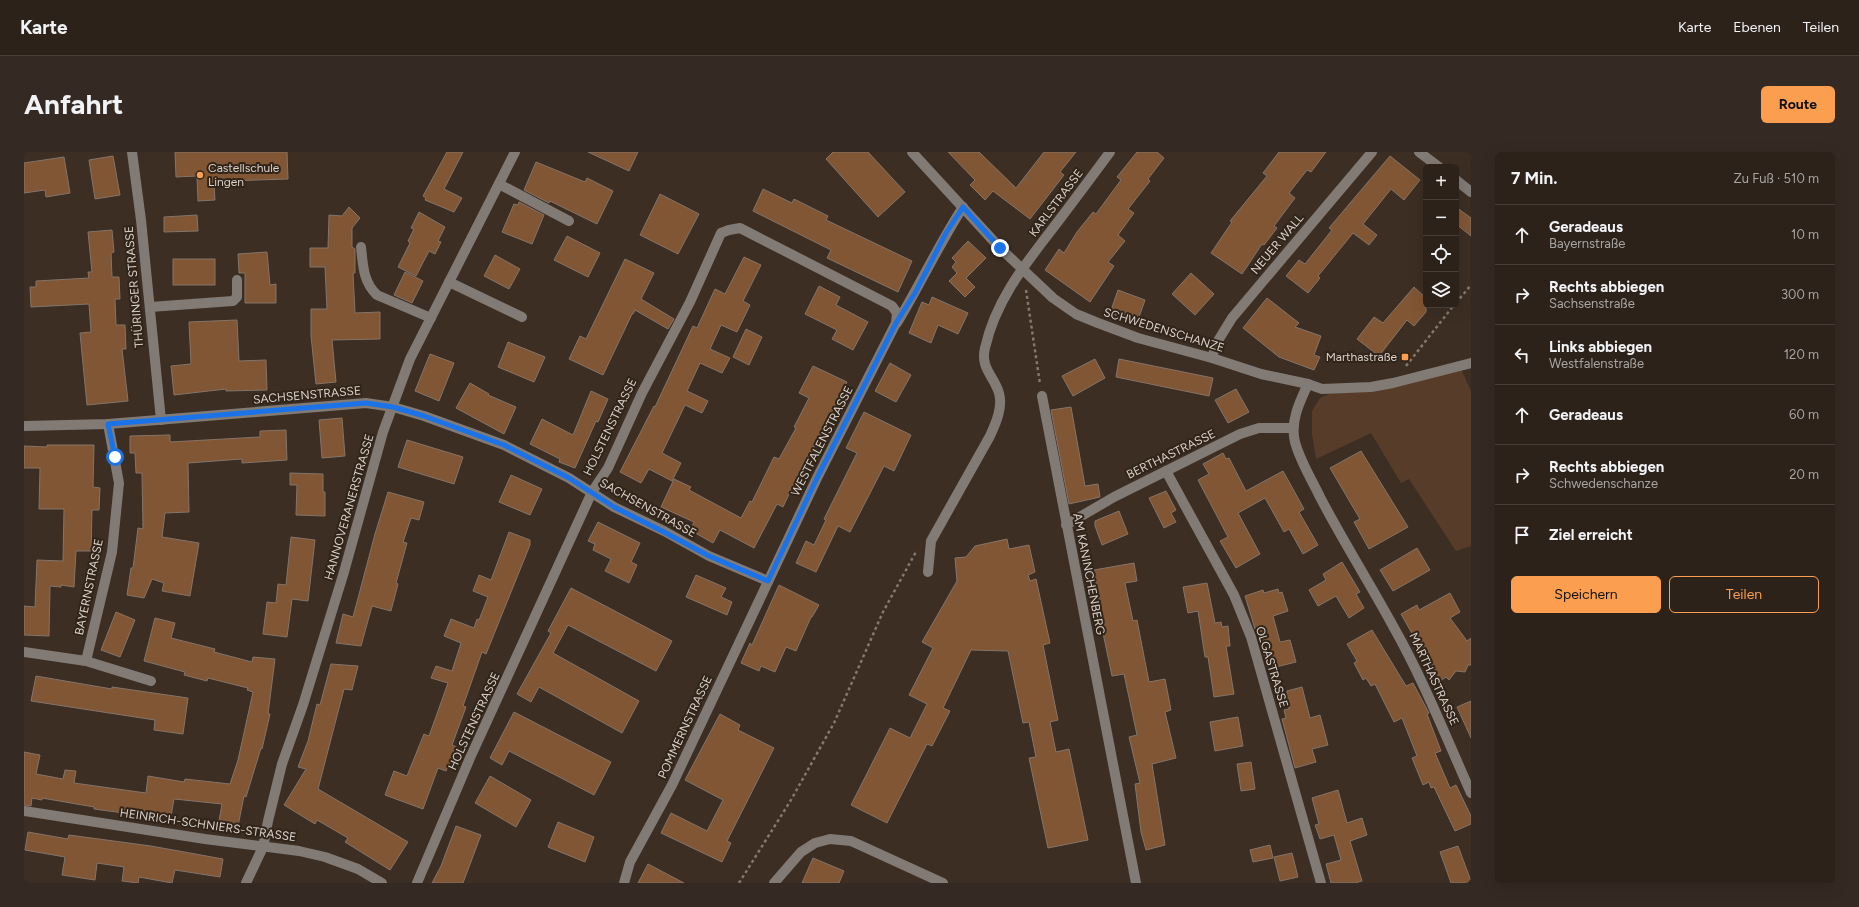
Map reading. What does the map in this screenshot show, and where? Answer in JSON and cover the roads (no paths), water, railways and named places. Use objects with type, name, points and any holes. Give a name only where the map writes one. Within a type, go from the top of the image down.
[{"type":"street","name":"THÜRINGER STRASSE","points":[[132,152],[141,220],[161,420]]},
{"type":"street","name":"HANNOVERANERSTRASSE","points":[[246,883],[263,847],[282,764],[305,697],[344,572],[384,432],[410,359],[515,152]]},
{"type":"street","name":"SCHWEDENSCHANZE","points":[[912,152],[1000,248],[1053,298],[1076,314],[1138,338],[1212,358],[1261,374],[1308,384],[1322,389],[1370,387],[1394,383],[1471,363]]},
{"type":"street","name":"KARLSTRASSE","points":[[928,572],[931,541],[990,436],[997,418],[1000,405],[999,394],[986,369],[984,349],[1000,303],[1022,269],[1110,152]]},
{"type":"street","name":"NEUER WALL","points":[[1212,358],[1216,344],[1232,318],[1372,152]]},
{"type":"street","points":[[1419,152],[1434,164]]},
{"type":"street","points":[[1459,182],[1471,192]]},
{"type":"street","points":[[499,184],[569,221]]},
{"type":"street","name":"WESTFALENSTRASSE","points":[[768,581],[817,478],[897,318],[915,293],[946,233],[963,207]]},
{"type":"street","name":"HOLSTENSTRASSE","points":[[418,883],[470,758],[592,492],[608,468],[642,393],[690,302],[721,234],[729,230],[740,228],[878,297],[892,306],[897,318]]},
{"type":"street","points":[[362,247],[366,280],[370,289],[377,295],[431,318]]},
{"type":"street","points":[[150,307],[233,301],[237,297],[237,280]]},
{"type":"street","points":[[449,282],[522,316]]},
{"type":"street","name":"MARTHASTRASSE","points":[[1308,384],[1301,400],[1293,428],[1296,444],[1311,479],[1341,536],[1397,633],[1427,692],[1471,793]]},
{"type":"street","name":"AM KANINCHENBERG","points":[[1042,396],[1136,883]]},
{"type":"street","name":"SACHSENSTRASSE","points":[[24,426],[108,424],[366,403],[393,407],[424,416],[504,445],[569,478],[614,507],[709,556],[768,581]]},
{"type":"street","name":"BAYERNSTRASSE","points":[[86,661],[112,552],[119,483],[108,424]]},
{"type":"street","name":"BERTHASTRASSE","points":[[1066,525],[1114,497],[1240,434],[1259,428],[1293,428]]},
{"type":"street","name":"OLGASTRASSE","points":[[1166,470],[1234,595],[1251,637],[1321,883]]},
{"type":"street","name":"POMMERNSTRASSE","points":[[624,883],[630,862],[672,785],[768,581]]},
{"type":"street","points":[[24,652],[86,661],[151,681]]},
{"type":"street","name":"HEINRICH-SCHNIERS-STRASSE","points":[[24,811],[263,847],[299,851],[325,857],[358,870],[382,883]]},
{"type":"street","points":[[774,883],[800,852],[815,844],[830,839],[851,841],[943,883]]},
{"type":"place","name":"Castellschule Lingen","points":[[200,175]]},
{"type":"place","name":"Marthastraße","points":[[1405,357]]}]
